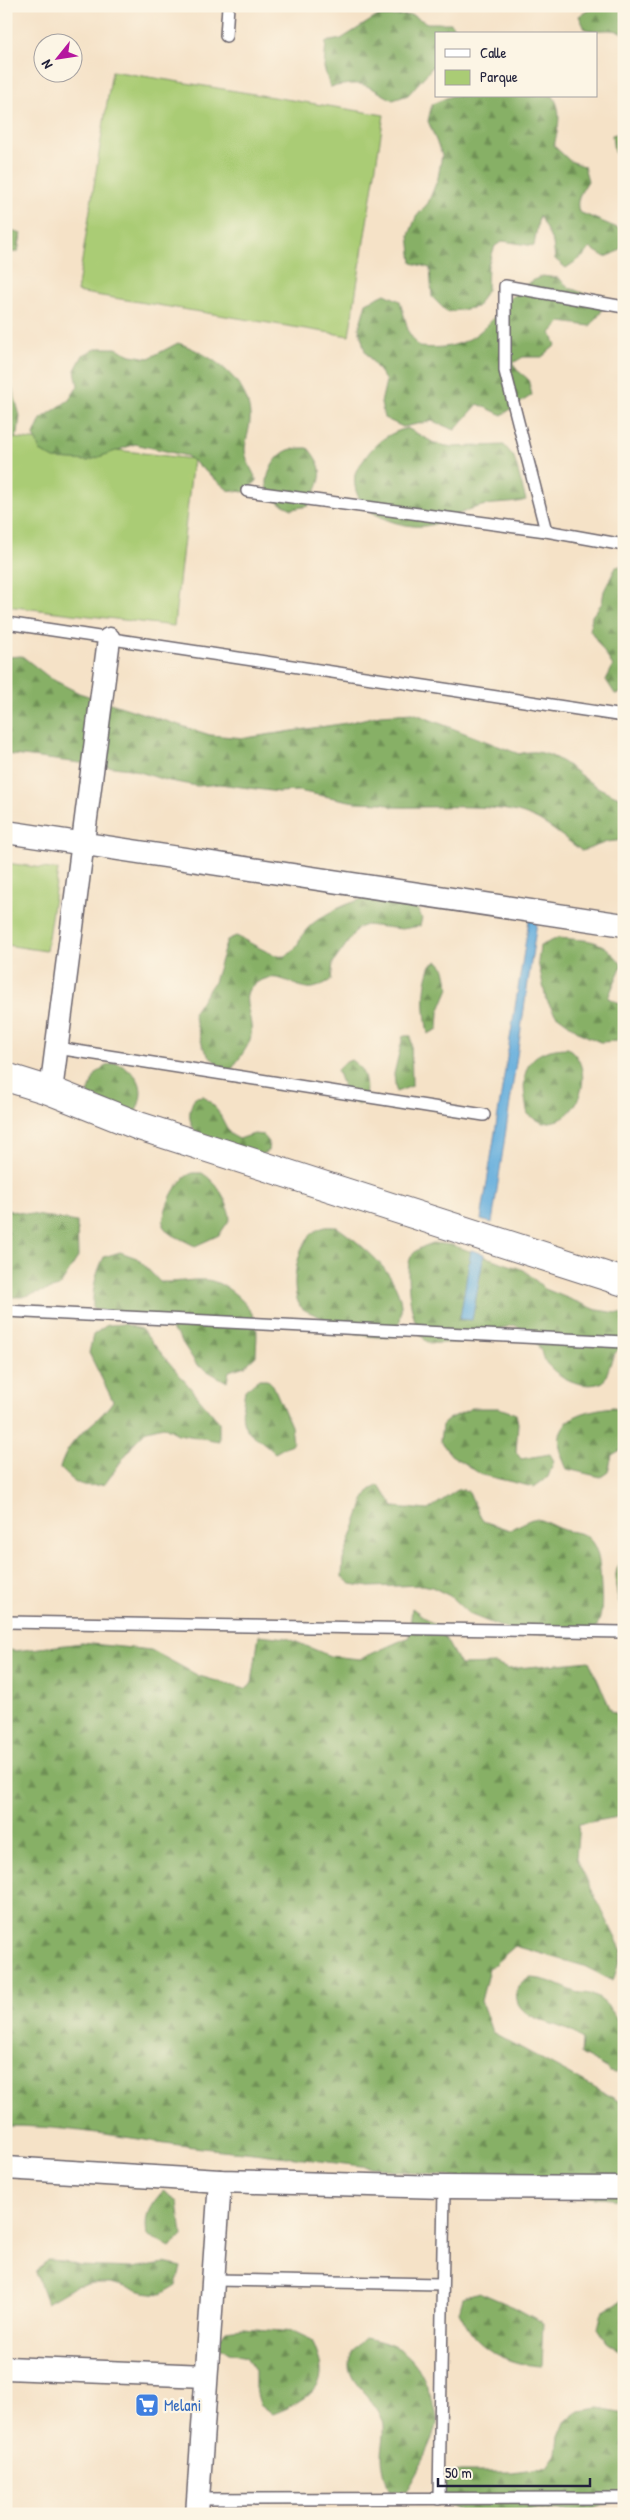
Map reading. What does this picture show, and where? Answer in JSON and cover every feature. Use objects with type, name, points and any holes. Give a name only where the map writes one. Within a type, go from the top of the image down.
[{"type":"street","points":[[51,1092],[109,639]]},
{"type":"street","points":[[6,832],[624,925]]},
{"type":"street","points":[[6,1077],[139,1126],[624,1282]]},
{"type":"street","points":[[6,2168],[220,2182],[444,2187],[624,2188]]},
{"type":"street","points":[[197,2506],[220,2182]]},
{"type":"street","points":[[6,2368],[206,2376]]},
{"type":"lane","points":[[226,36],[228,6]]},
{"type":"lane","points":[[546,532],[505,370],[505,286],[624,307]]},
{"type":"lane","points":[[247,491],[546,532],[624,545]]},
{"type":"lane","points":[[6,623],[624,716]]},
{"type":"lane","points":[[57,1048],[484,1115]]},
{"type":"lane","points":[[6,1312],[624,1342]]},
{"type":"lane","points":[[6,1622],[624,1632]]},
{"type":"lane","points":[[439,2499],[444,2187]]},
{"type":"lane","points":[[213,2280],[442,2284]]},
{"type":"lane","points":[[197,2506],[439,2499],[624,2498]]},
{"type":"green space","points":[[595,6],[624,6],[624,34],[615,30],[585,29],[579,16]]},
{"type":"green space","points":[[412,15],[427,23],[451,23],[456,32],[435,32],[435,64],[408,95],[393,100],[363,85],[351,84],[330,87],[324,68],[326,42],[341,39],[376,17]]},
{"type":"green space","points":[[112,71],[384,115],[349,336],[77,292]]},
{"type":"green space","points":[[446,98],[554,98],[559,114],[554,146],[570,161],[584,166],[588,181],[578,200],[579,212],[620,229],[623,239],[622,247],[615,253],[605,257],[590,248],[585,255],[566,268],[555,259],[553,243],[539,215],[534,246],[503,241],[495,246],[488,265],[487,289],[477,307],[447,312],[432,297],[430,268],[412,263],[409,235],[416,217],[428,203],[438,178],[442,155],[428,121],[432,104]]},
{"type":"green space","points":[[624,132],[624,163],[614,152],[612,135]]},
{"type":"green space","points":[[6,228],[21,234],[18,252],[6,253]]},
{"type":"green space","points":[[542,276],[558,278],[570,288],[605,302],[600,314],[590,326],[561,322],[551,333],[556,345],[542,357],[523,357],[513,363],[517,370],[528,379],[532,395],[502,415],[478,404],[455,430],[432,421],[403,427],[384,418],[381,403],[386,381],[365,351],[359,328],[366,303],[385,294],[400,301],[409,333],[419,347],[444,347],[463,342],[477,334],[524,286]]},
{"type":"green space","points":[[178,343],[202,353],[225,369],[235,379],[248,402],[250,419],[245,453],[257,481],[244,492],[228,490],[187,456],[135,444],[88,461],[54,459],[40,451],[34,435],[41,419],[69,400],[78,386],[75,370],[83,355],[98,348],[116,348],[131,355],[149,358]]},
{"type":"green space","points":[[6,344],[10,348],[11,383],[20,416],[18,434],[7,447]]},
{"type":"green space","points":[[407,428],[436,444],[453,447],[504,445],[514,457],[526,500],[484,505],[438,523],[421,526],[391,521],[372,512],[358,496],[355,486],[355,474],[369,452],[378,443],[388,436]]},
{"type":"green space","points":[[6,437],[193,459],[174,626],[6,606]]},
{"type":"green space","points":[[308,448],[320,470],[319,483],[308,506],[292,509],[272,497],[267,484],[269,471],[276,459],[286,451]]},
{"type":"green space","points":[[624,565],[624,693],[615,694],[606,680],[613,666],[590,630],[592,616],[602,603],[604,591],[616,567]]},
{"type":"green space","points":[[22,656],[50,678],[79,693],[210,735],[245,738],[347,723],[380,715],[413,713],[519,754],[539,752],[565,763],[588,781],[624,799],[624,840],[607,842],[582,851],[554,830],[532,817],[495,808],[393,807],[384,803],[355,802],[298,791],[278,792],[220,784],[197,786],[165,780],[130,769],[6,754],[6,657]]},
{"type":"green space","points":[[6,863],[58,870],[46,951],[6,945]]},
{"type":"green space","points":[[379,895],[413,902],[422,918],[420,926],[402,929],[366,925],[358,928],[333,963],[331,980],[318,987],[301,987],[278,978],[265,979],[255,984],[249,989],[247,995],[251,1035],[243,1052],[232,1069],[223,1069],[209,1056],[203,1047],[193,1013],[214,982],[227,940],[236,936],[275,955],[285,956],[292,952],[307,929],[322,917],[351,903]]},
{"type":"green space","points":[[558,938],[594,942],[608,949],[622,965],[608,998],[624,1005],[624,1026],[619,1041],[600,1042],[582,1034],[555,1014],[546,999],[538,962],[540,946]]},
{"type":"green space","points":[[438,961],[445,969],[449,988],[439,1012],[438,1029],[428,1034],[425,1008],[426,982],[431,965]]},
{"type":"green space","points":[[403,1036],[411,1036],[412,1086],[396,1092],[394,1074]]},
{"type":"green space","points":[[568,1048],[580,1063],[583,1082],[581,1091],[572,1109],[565,1116],[543,1123],[528,1115],[524,1089],[527,1068],[541,1054],[552,1050]]},
{"type":"green space","points":[[351,1060],[363,1073],[366,1088],[365,1100],[358,1105],[346,1094],[337,1070],[344,1063]]},
{"type":"green space","points":[[116,1063],[131,1072],[139,1083],[141,1097],[135,1113],[88,1095],[96,1074],[104,1067]]},
{"type":"green space","points":[[204,1096],[217,1109],[230,1134],[239,1139],[254,1134],[263,1135],[269,1142],[268,1151],[260,1155],[195,1131],[190,1118],[191,1106],[195,1097]]},
{"type":"green space","points":[[193,1173],[202,1173],[213,1182],[227,1205],[230,1219],[219,1235],[195,1246],[169,1233],[163,1226],[165,1211],[176,1187]]},
{"type":"green space","points":[[6,1210],[77,1222],[78,1257],[59,1287],[22,1297],[6,1297]]},
{"type":"green space","points":[[324,1227],[337,1227],[377,1260],[393,1282],[401,1305],[401,1317],[396,1336],[374,1337],[354,1333],[300,1306],[295,1287],[295,1275],[301,1250],[314,1232]]},
{"type":"green space","points":[[433,1243],[452,1245],[524,1270],[545,1289],[597,1310],[624,1314],[624,1346],[613,1356],[603,1382],[587,1385],[570,1381],[555,1372],[544,1360],[541,1350],[532,1338],[514,1325],[481,1340],[430,1343],[418,1329],[414,1317],[408,1276],[411,1257],[421,1248]]},
{"type":"green space","points":[[120,1252],[137,1258],[160,1282],[213,1281],[237,1296],[244,1302],[254,1317],[257,1332],[256,1356],[245,1366],[229,1371],[227,1382],[197,1365],[178,1336],[165,1324],[111,1314],[93,1308],[95,1281],[104,1257]]},
{"type":"green space","points":[[124,1324],[141,1329],[219,1422],[219,1441],[178,1434],[163,1426],[147,1430],[135,1442],[105,1484],[90,1486],[80,1484],[75,1482],[60,1468],[64,1456],[76,1439],[113,1401],[89,1353],[93,1335],[107,1325]]},
{"type":"green space","points":[[259,1379],[267,1379],[273,1385],[291,1426],[293,1443],[275,1453],[246,1429],[242,1415],[245,1390]]},
{"type":"green space","points":[[613,1407],[624,1409],[624,1448],[612,1455],[608,1472],[601,1477],[567,1469],[561,1454],[559,1441],[561,1431],[566,1423],[585,1412]]},
{"type":"green space","points":[[472,1408],[499,1408],[516,1414],[518,1423],[516,1452],[521,1459],[550,1454],[554,1461],[548,1477],[534,1487],[482,1475],[451,1455],[440,1441],[442,1425],[449,1419]]},
{"type":"green space","points":[[379,1485],[394,1507],[428,1510],[459,1489],[468,1491],[483,1521],[510,1530],[530,1520],[538,1519],[561,1529],[584,1535],[590,1539],[599,1559],[602,1600],[599,1622],[593,1633],[571,1638],[506,1629],[469,1614],[450,1596],[432,1587],[423,1585],[369,1587],[351,1584],[342,1577],[343,1560],[365,1498],[370,1490]]},
{"type":"green space","points":[[624,1553],[624,1614],[618,1599],[616,1576],[617,1568]]},
{"type":"green space","points":[[412,1608],[440,1629],[460,1665],[496,1664],[508,1669],[589,1661],[611,1710],[624,1719],[624,1816],[579,1824],[576,1858],[622,1951],[613,1981],[584,1966],[515,1946],[489,1969],[481,2001],[492,2032],[624,2104],[624,2200],[559,2195],[503,2183],[185,2146],[66,2129],[6,2126],[6,1649],[15,1651],[82,1643],[151,1650],[199,1676],[245,1689],[252,1683],[259,1635],[287,1638],[330,1656],[360,1659],[409,1637]]},
{"type":"green space","points":[[529,1978],[557,1984],[575,1992],[590,1994],[601,2000],[615,2016],[620,2026],[624,2048],[623,2069],[615,2073],[610,2072],[607,2068],[581,2054],[582,2040],[574,2033],[529,2015],[521,2008],[517,1998],[518,1986]]},
{"type":"green space","points":[[163,2191],[178,2201],[182,2236],[170,2247],[147,2235],[147,2216],[154,2202]]},
{"type":"green space","points":[[47,2260],[63,2261],[80,2266],[132,2268],[165,2263],[181,2267],[176,2285],[161,2294],[144,2292],[111,2283],[93,2283],[76,2286],[47,2303],[36,2273]]},
{"type":"green space","points":[[479,2292],[514,2307],[543,2323],[541,2366],[514,2362],[498,2355],[473,2336],[459,2312],[463,2297]]},
{"type":"green space","points":[[624,2299],[624,2354],[607,2342],[598,2328],[602,2312]]},
{"type":"green space","points":[[243,2328],[295,2332],[312,2340],[321,2370],[317,2386],[311,2393],[288,2408],[273,2414],[260,2404],[255,2388],[255,2370],[246,2357],[229,2353],[215,2344],[226,2330]]},
{"type":"green space","points":[[365,2338],[391,2345],[409,2356],[416,2364],[426,2385],[437,2418],[432,2441],[406,2492],[389,2490],[382,2460],[384,2426],[380,2414],[356,2384],[351,2374],[349,2363],[353,2351]]},
{"type":"green space","points":[[599,2408],[624,2413],[624,2496],[588,2512],[534,2510],[510,2514],[463,2514],[448,2505],[439,2492],[444,2475],[460,2472],[512,2472],[548,2467],[557,2454],[559,2437],[566,2420],[580,2411]]},
{"type":"water","points":[[529,920],[537,922],[492,1223],[481,1220]]},
{"type":"water","points":[[471,1250],[484,1254],[472,1320],[460,1319]]},
{"type":"place","name":"Melani","points":[[147,2405]]}]
